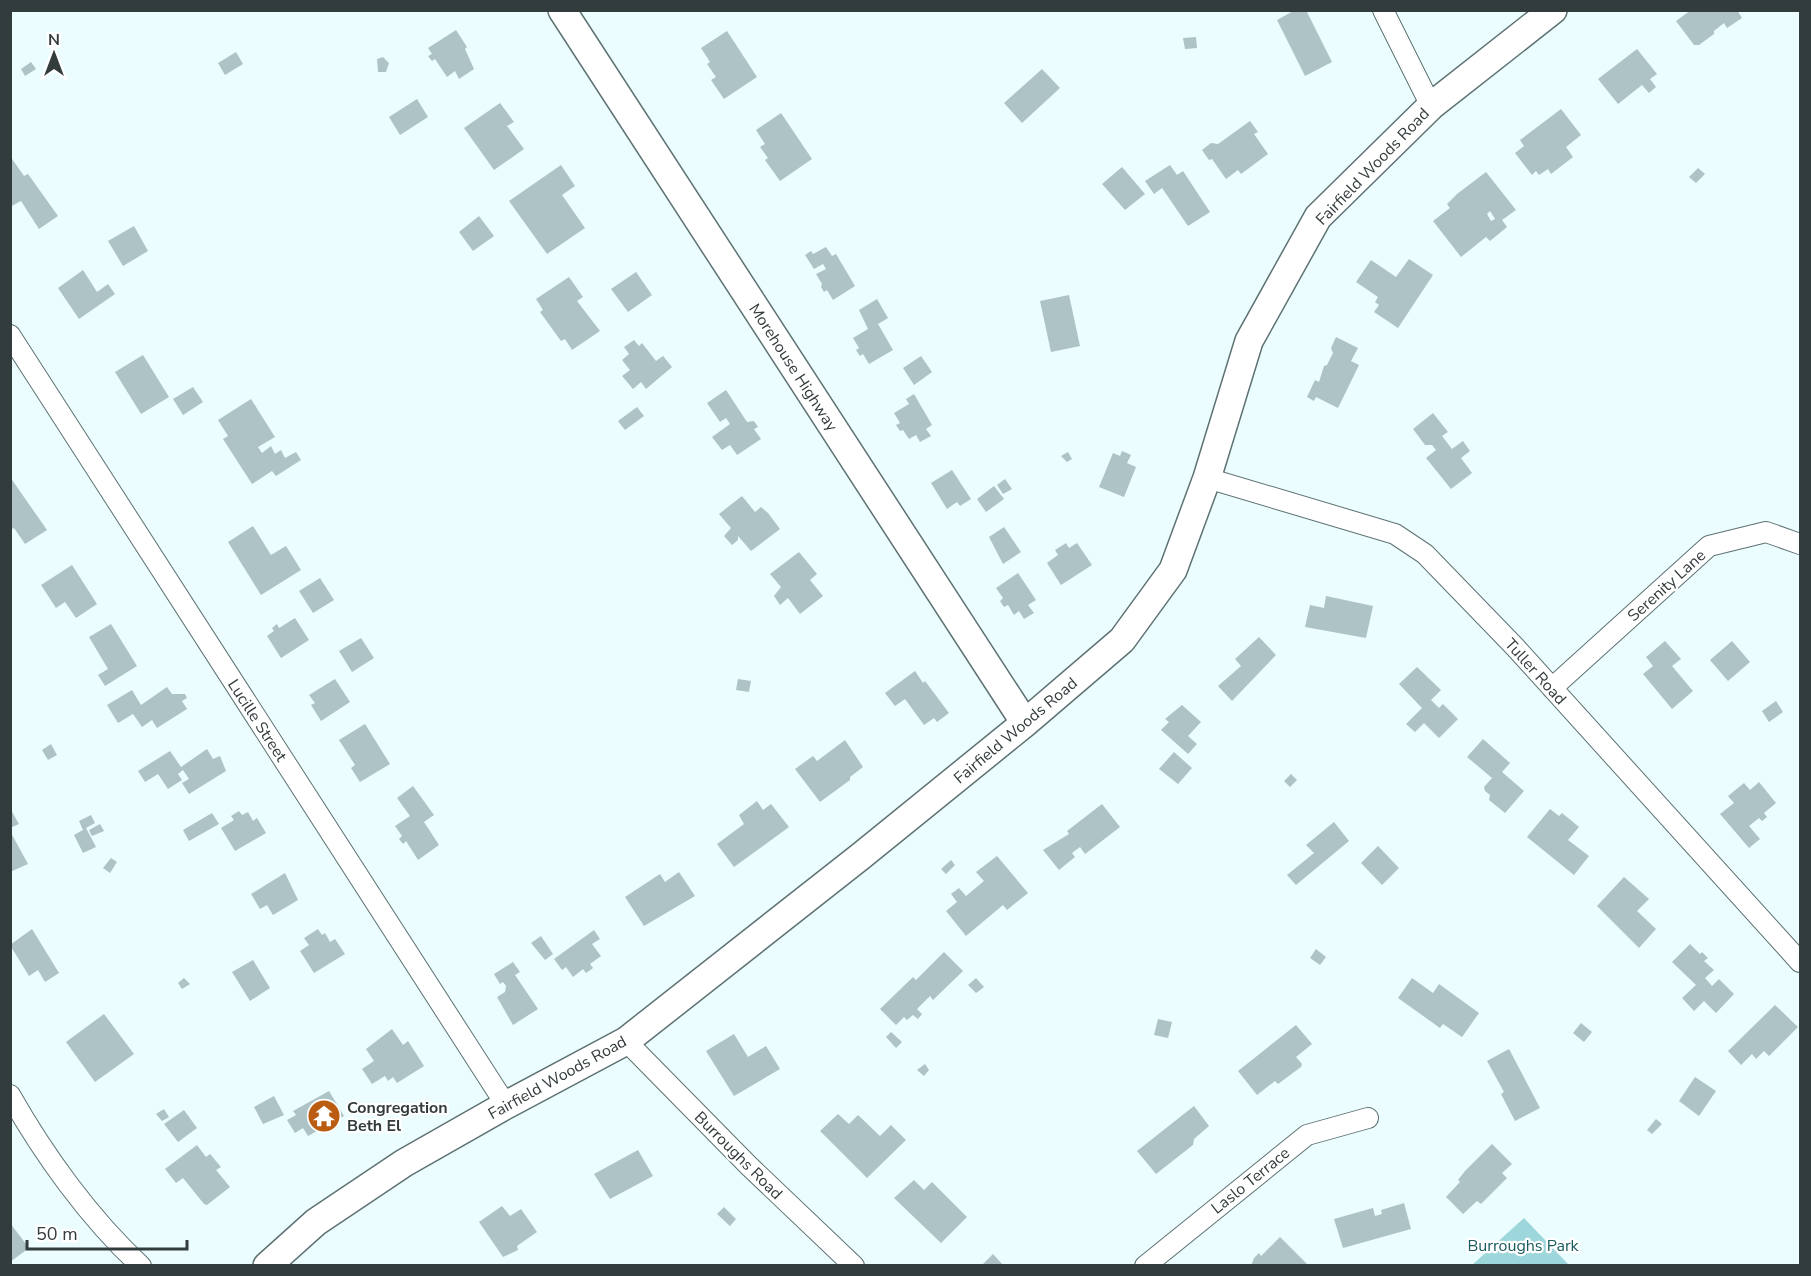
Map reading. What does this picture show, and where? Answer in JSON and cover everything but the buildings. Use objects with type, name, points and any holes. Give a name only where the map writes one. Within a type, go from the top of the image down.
[{"type":"main road","name":"Morehouse Highway","points":[[562,10],[1025,723]]},
{"type":"main road","name":"Fairfield Woods Road","points":[[267,1266],[316,1222],[404,1163],[626,1041],[1025,723],[1122,640],[1173,570],[1207,478],[1249,341],[1318,217],[1431,106],[1553,10]]},
{"type":"street","points":[[1383,10],[1431,106]]},
{"type":"street","name":"Lucille Street","points":[[10,335],[506,1105]]},
{"type":"street","name":"Tuller Road","points":[[1207,478],[1395,534],[1425,554],[1552,688],[1800,962]]},
{"type":"street","name":"Serenity Lane","points":[[1552,688],[1709,546],[1766,532],[1800,544]]},
{"type":"street","name":"Burroughs Road","points":[[626,1041],[749,1166],[854,1266]]},
{"type":"street","points":[[10,1095],[24,1120],[107,1234],[141,1266]]},
{"type":"street","name":"Laslo Terrace","points":[[1145,1266],[1307,1135],[1368,1118]]},
{"type":"green space","name":"Burroughs Park","points":[[1524,1218],[1569,1265],[1472,1265]]},
{"type":"place","name":"Congregation Beth El","points":[[324,1116]]}]
